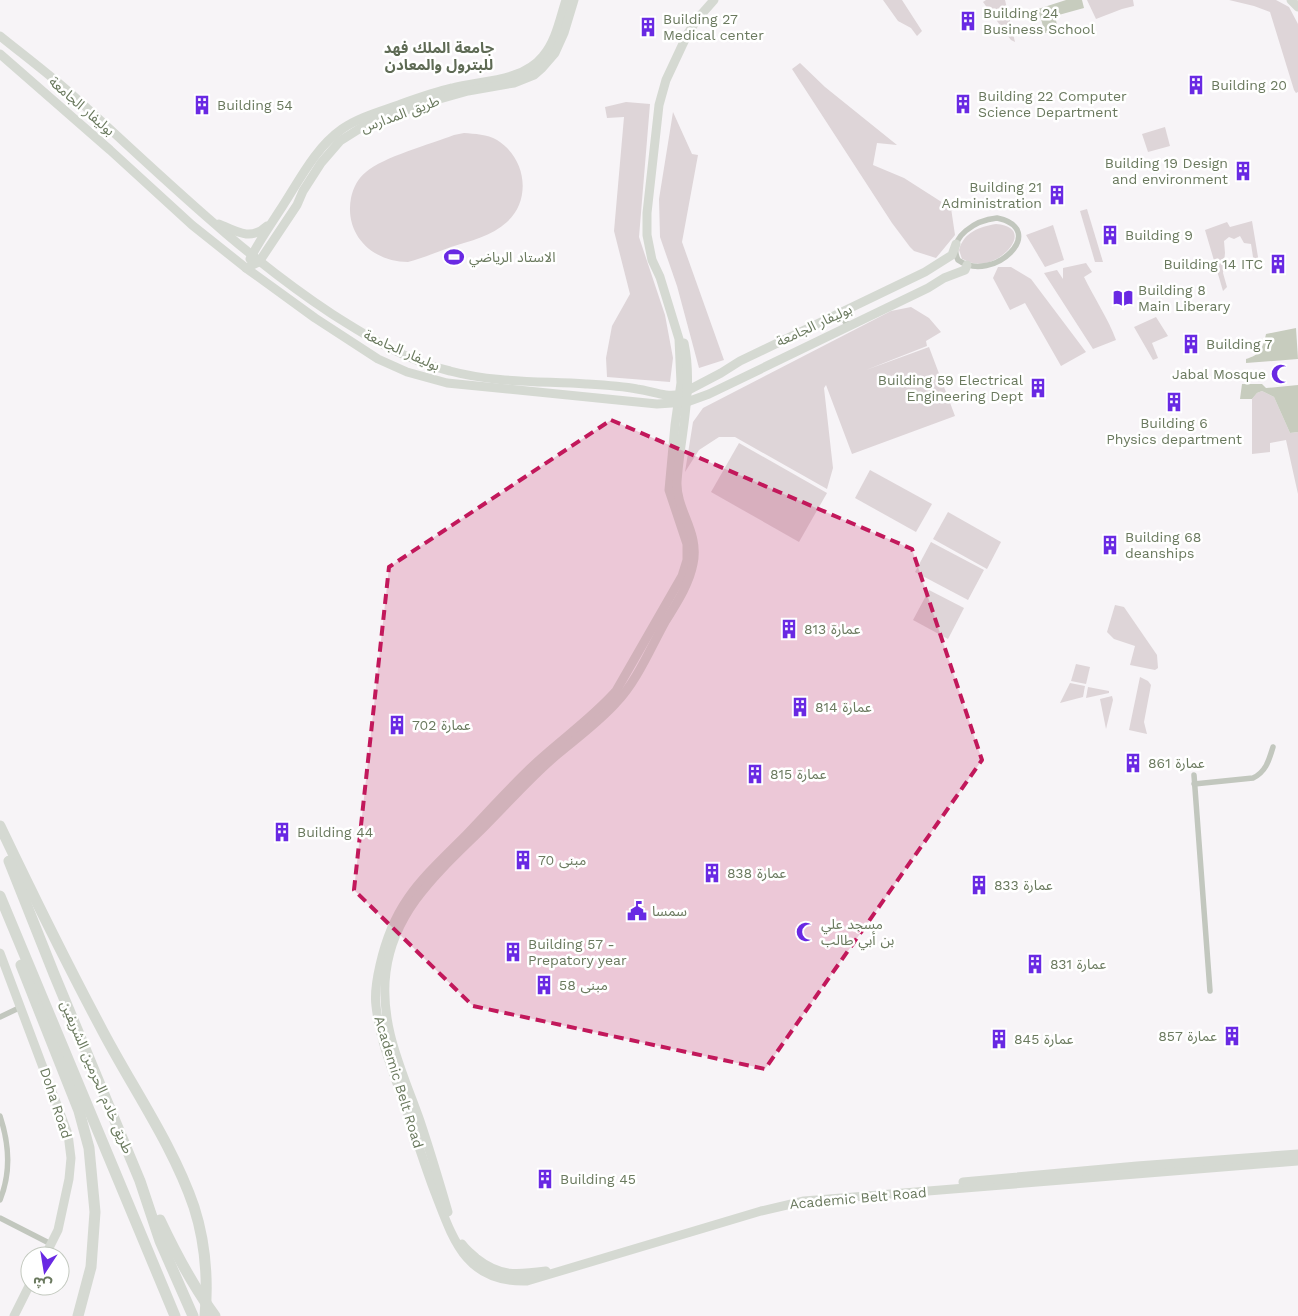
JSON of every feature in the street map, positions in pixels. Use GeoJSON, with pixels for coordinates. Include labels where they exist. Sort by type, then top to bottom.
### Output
{"type":"FeatureCollection","features":[{"type":"Feature","properties":{"kind":"highway"},"geometry":{"type":"LineString","coordinates":[[0,826],[100,1027],[182,1176],[201,1236],[207,1296],[205,1316]]}},
{"type":"Feature","properties":{"kind":"highway","name":"طريق خادم الحرمين الشريفين"},"geometry":{"type":"LineString","coordinates":[[0,837],[54,974],[140,1181],[160,1240],[193,1316]]}},
{"type":"Feature","properties":{"kind":"highway","name":"طريق خادم الحرمين الشريفين"},"geometry":{"type":"LineString","coordinates":[[0,896],[175,1316]]}},
{"type":"Feature","properties":{"kind":"highway"},"geometry":{"type":"LineString","coordinates":[[0,906],[18,959],[79,1111],[89,1148],[95,1212],[91,1267],[78,1316]]}},
{"type":"Feature","properties":{"kind":"highway"},"geometry":{"type":"LineString","coordinates":[[140,1181],[181,1263],[215,1316]]}},
{"type":"Feature","properties":{"kind":"street"},"geometry":{"type":"LineString","coordinates":[[246,268],[274,220],[318,154],[342,129],[380,112],[434,93],[518,74],[535,65],[549,49],[566,0]]}},
{"type":"Feature","properties":{"kind":"street","name":"طريق المدارس"},"geometry":{"type":"LineString","coordinates":[[259,262],[297,205],[303,191],[321,163],[340,141],[367,124],[429,102],[514,83],[534,74],[555,53],[564,33],[574,0]]}},
{"type":"Feature","properties":{"kind":"street","name":"Academic Belt Road"},"geometry":{"type":"LineString","coordinates":[[714,0],[699,16],[688,33],[666,80],[659,105],[649,191],[647,235],[652,260],[660,277],[679,339],[683,397],[675,425],[670,490],[687,544],[684,569],[677,586],[616,691],[601,707],[535,764],[425,877],[404,903],[396,916],[385,943],[375,990],[376,1007],[384,1042],[430,1180],[454,1242],[465,1257],[482,1271],[504,1280],[527,1281],[761,1211],[804,1201],[1298,1161]]}},
{"type":"Feature","properties":{"kind":"street","name":"Academic Belt Road"},"geometry":{"type":"LineString","coordinates":[[722,0],[699,26],[681,57],[671,82],[660,132],[651,212],[654,248],[661,273],[677,314],[688,359],[683,397],[677,485],[680,501],[694,540],[695,554],[691,574],[622,697],[548,762],[431,881],[404,916],[389,956],[384,1002],[388,1027],[452,1224],[465,1249],[483,1264],[500,1272],[518,1275],[546,1271],[792,1198],[1146,1165],[1298,1154]]}},
{"type":"Feature","properties":{"kind":"street"},"geometry":{"type":"LineString","coordinates":[[1291,0],[1298,7]]}},
{"type":"Feature","properties":{"kind":"street","name":"بوليفار الجامعة"},"geometry":{"type":"LineString","coordinates":[[0,36],[76,98],[207,219],[259,262],[306,297],[368,337],[402,354],[449,371],[506,380],[637,389],[683,397],[740,361],[937,265],[952,255],[956,244]]}},
{"type":"Feature","properties":{"kind":"street","name":"بوليفار الجامعة"},"geometry":{"type":"LineString","coordinates":[[0,54],[110,150],[186,220],[246,268],[315,318],[378,359],[407,372],[447,384],[657,404],[683,397],[709,394],[928,288],[944,278],[965,270],[967,265]]}},
{"type":"Feature","properties":{"kind":"street"},"geometry":{"type":"LineString","coordinates":[[997,218],[1015,225],[1019,235],[1015,247],[1002,261],[981,266],[967,265],[958,260],[956,253],[956,244],[965,231],[978,223],[997,218]]}},
{"type":"Feature","properties":{"kind":"street"},"geometry":{"type":"LineString","coordinates":[[207,219],[237,232],[252,235],[260,232],[274,220]]}},
{"type":"Feature","properties":{"kind":"street"},"geometry":{"type":"LineString","coordinates":[[246,268],[259,262]]}},
{"type":"Feature","properties":{"kind":"street"},"geometry":{"type":"LineString","coordinates":[[847,309],[843,319],[847,324],[855,324]]}},
{"type":"Feature","properties":{"kind":"street"},"geometry":{"type":"LineString","coordinates":[[447,384],[449,371]]}},
{"type":"Feature","properties":{"kind":"street"},"geometry":{"type":"LineString","coordinates":[[1194,784],[1253,778],[1266,768],[1273,747]]}},
{"type":"Feature","properties":{"kind":"street"},"geometry":{"type":"LineString","coordinates":[[1194,775],[1210,992]]}},
{"type":"Feature","properties":{"kind":"street","name":"Doha Road"},"geometry":{"type":"LineString","coordinates":[[0,953],[68,1134],[71,1158],[69,1179],[58,1230],[51,1244]]}},
{"type":"Feature","properties":{"kind":"street"},"geometry":{"type":"LineString","coordinates":[[0,1017],[21,1007]]}},
{"type":"Feature","properties":{"kind":"street"},"geometry":{"type":"LineString","coordinates":[[0,1116],[4,1129],[8,1166],[0,1200]]}},
{"type":"Feature","properties":{"kind":"street"},"geometry":{"type":"LineString","coordinates":[[0,1165],[8,1166]]}},
{"type":"Feature","properties":{"kind":"street"},"geometry":{"type":"LineString","coordinates":[[0,1218],[51,1244]]}},
{"type":"Feature","properties":{"kind":"street"},"geometry":{"type":"LineString","coordinates":[[14,1316],[24,1296]]}},
{"type":"Feature","properties":{"kind":"highlighted area"},"geometry":{"type":"Polygon","coordinates":[[[611,420],[912,549],[982,760],[765,1069],[473,1006],[354,890],[389,567],[611,420]]]}},
{"type":"Feature","properties":{"kind":"shaded area"},"geometry":{"type":"Polygon","coordinates":[[[883,0],[902,0],[922,31],[917,36],[911,28],[898,21],[883,0]]]}},
{"type":"Feature","properties":{"kind":"shaded area"},"geometry":{"type":"Polygon","coordinates":[[[986,0],[1005,0],[1015,42],[1011,40],[983,2],[986,0]]]}},
{"type":"Feature","properties":{"kind":"shaded area"},"geometry":{"type":"Polygon","coordinates":[[[1066,0],[1082,0],[1084,8],[1055,16],[1058,29],[1045,33],[1038,9],[1066,0]]]}},
{"type":"Feature","properties":{"kind":"shaded area"},"geometry":{"type":"Polygon","coordinates":[[[1087,0],[1133,0],[1134,6],[1096,19],[1087,0]]]}},
{"type":"Feature","properties":{"kind":"shaded area"},"geometry":{"type":"Polygon","coordinates":[[[1229,0],[1276,0],[1289,7],[1298,24],[1298,92],[1296,93],[1294,90],[1270,12],[1229,0]]]}},
{"type":"Feature","properties":{"kind":"shaded area"},"geometry":{"type":"Polygon","coordinates":[[[800,63],[825,87],[897,145],[877,143],[873,165],[904,178],[951,208],[955,235],[936,258],[914,251],[892,223],[792,69],[800,63]]]}},
{"type":"Feature","properties":{"kind":"shaded area"},"geometry":{"type":"Polygon","coordinates":[[[626,102],[650,104],[639,237],[665,315],[673,358],[670,382],[607,377],[606,358],[612,326],[630,294],[614,231],[624,117],[607,118],[605,107],[626,102]]]}},
{"type":"Feature","properties":{"kind":"shaded area"},"geometry":{"type":"Polygon","coordinates":[[[673,112],[692,154],[698,155],[682,242],[724,360],[699,368],[677,286],[660,237],[659,199],[673,112]]]}},
{"type":"Feature","properties":{"kind":"shaded area"},"geometry":{"type":"Polygon","coordinates":[[[1165,127],[1170,146],[1148,152],[1142,134],[1165,127]]]}},
{"type":"Feature","properties":{"kind":"shaded area"},"geometry":{"type":"Polygon","coordinates":[[[464,133],[493,138],[507,148],[514,157],[520,168],[522,179],[520,202],[515,213],[501,227],[488,234],[408,262],[395,261],[373,252],[357,235],[352,224],[351,198],[356,184],[361,177],[374,166],[395,156],[464,133]]]}},
{"type":"Feature","properties":{"kind":"shaded area"},"geometry":{"type":"Polygon","coordinates":[[[1087,209],[1103,262],[1095,262],[1080,211],[1087,209]]]}},
{"type":"Feature","properties":{"kind":"shaded area"},"geometry":{"type":"Polygon","coordinates":[[[1252,221],[1260,269],[1253,270],[1251,265],[1253,257],[1251,244],[1244,243],[1240,236],[1234,239],[1229,237],[1224,241],[1223,273],[1227,287],[1223,291],[1205,230],[1227,222],[1230,227],[1252,221]]]}},
{"type":"Feature","properties":{"kind":"shaded area"},"geometry":{"type":"Polygon","coordinates":[[[996,224],[1008,227],[1014,232],[1014,240],[1003,255],[983,263],[972,263],[962,259],[959,250],[968,235],[978,229],[996,224]]]}},
{"type":"Feature","properties":{"kind":"shaded area"},"geometry":{"type":"Polygon","coordinates":[[[1053,225],[1064,260],[1045,267],[1026,235],[1053,225]]]}},
{"type":"Feature","properties":{"kind":"shaded area"},"geometry":{"type":"Polygon","coordinates":[[[1086,263],[1092,272],[1084,277],[1116,340],[1093,349],[1044,273],[1057,270],[1063,279],[1063,268],[1086,263]]]}},
{"type":"Feature","properties":{"kind":"shaded area"},"geometry":{"type":"Polygon","coordinates":[[[998,267],[1011,267],[1031,279],[1086,352],[1061,366],[1025,303],[1010,310],[993,278],[998,267]]]}},
{"type":"Feature","properties":{"kind":"shaded area"},"geometry":{"type":"Polygon","coordinates":[[[911,307],[929,318],[941,332],[926,341],[927,346],[866,370],[929,347],[955,416],[852,454],[826,385],[824,388],[833,468],[827,489],[735,437],[719,437],[699,450],[685,472],[693,422],[703,408],[891,311],[911,307]]]}},
{"type":"Feature","properties":{"kind":"shaded area"},"geometry":{"type":"Polygon","coordinates":[[[1156,317],[1168,336],[1152,343],[1158,358],[1153,360],[1134,327],[1156,317]]]}},
{"type":"Feature","properties":{"kind":"shaded area"},"geometry":{"type":"Polygon","coordinates":[[[1296,328],[1298,359],[1246,363],[1246,359],[1255,355],[1260,350],[1266,334],[1296,328]]]}},
{"type":"Feature","properties":{"kind":"shaded area"},"geometry":{"type":"Polygon","coordinates":[[[1242,384],[1262,384],[1266,388],[1298,385],[1298,432],[1290,433],[1274,397],[1262,391],[1257,393],[1252,399],[1240,399],[1242,384]]]}},
{"type":"Feature","properties":{"kind":"shaded area"},"geometry":{"type":"Polygon","coordinates":[[[1262,391],[1274,397],[1290,433],[1298,432],[1298,494],[1286,440],[1270,443],[1270,452],[1252,454],[1252,399],[1257,393],[1262,391]]]}},
{"type":"Feature","properties":{"kind":"shaded area"},"geometry":{"type":"Polygon","coordinates":[[[739,443],[827,493],[799,542],[711,492],[739,443]]]}},
{"type":"Feature","properties":{"kind":"shaded area"},"geometry":{"type":"Polygon","coordinates":[[[870,470],[932,504],[916,532],[855,498],[870,470]]]}},
{"type":"Feature","properties":{"kind":"shaded area"},"geometry":{"type":"Polygon","coordinates":[[[948,512],[1001,542],[987,569],[933,539],[948,512]]]}},
{"type":"Feature","properties":{"kind":"shaded area"},"geometry":{"type":"Polygon","coordinates":[[[931,542],[984,570],[968,600],[915,572],[931,542]]]}},
{"type":"Feature","properties":{"kind":"shaded area"},"geometry":{"type":"Polygon","coordinates":[[[929,590],[964,608],[948,639],[913,620],[929,590]]]}},
{"type":"Feature","properties":{"kind":"shaded area"},"geometry":{"type":"Polygon","coordinates":[[[1115,605],[1124,607],[1157,655],[1158,668],[1155,670],[1130,665],[1135,646],[1114,639],[1107,632],[1115,605]]]}},
{"type":"Feature","properties":{"kind":"shaded area"},"geometry":{"type":"Polygon","coordinates":[[[1076,664],[1090,667],[1086,684],[1071,681],[1076,664]]]}},
{"type":"Feature","properties":{"kind":"shaded area"},"geometry":{"type":"Polygon","coordinates":[[[1140,677],[1151,685],[1144,722],[1147,734],[1129,730],[1140,677]]]}},
{"type":"Feature","properties":{"kind":"shaded area"},"geometry":{"type":"Polygon","coordinates":[[[1070,683],[1085,686],[1083,697],[1060,703],[1070,683]]]}},
{"type":"Feature","properties":{"kind":"shaded area"},"geometry":{"type":"Polygon","coordinates":[[[1088,687],[1109,691],[1109,693],[1086,698],[1088,687]]]}},
{"type":"Feature","properties":{"kind":"shaded area"},"geometry":{"type":"Polygon","coordinates":[[[1112,696],[1113,700],[1106,729],[1100,699],[1112,696]]]}},
{"type":"Feature","properties":{"kind":"place","name":"Building 24 Business School"},"geometry":{"type":"Point","coordinates":[968,21]}},
{"type":"Feature","properties":{"kind":"place","name":"Building 27 Medical center"},"geometry":{"type":"Point","coordinates":[648,27]}},
{"type":"Feature","properties":{"kind":"place","name":"Building 20"},"geometry":{"type":"Point","coordinates":[1196,85]}},
{"type":"Feature","properties":{"kind":"place","name":"Building 22 Computer Science Department"},"geometry":{"type":"Point","coordinates":[963,104]}},
{"type":"Feature","properties":{"kind":"place","name":"Building 54"},"geometry":{"type":"Point","coordinates":[202,105]}},
{"type":"Feature","properties":{"kind":"place","name":"Building 19 Design and environment"},"geometry":{"type":"Point","coordinates":[1243,171]}},
{"type":"Feature","properties":{"kind":"place","name":"Building 21 Administration"},"geometry":{"type":"Point","coordinates":[1057,195]}},
{"type":"Feature","properties":{"kind":"place","name":"Building 9"},"geometry":{"type":"Point","coordinates":[1110,235]}},
{"type":"Feature","properties":{"kind":"place","name":"الاستاد الرياضي"},"geometry":{"type":"Point","coordinates":[454,257]}},
{"type":"Feature","properties":{"kind":"place","name":"Building 14 ITC"},"geometry":{"type":"Point","coordinates":[1278,264]}},
{"type":"Feature","properties":{"kind":"place","name":"Building 8 Main Liberary"},"geometry":{"type":"Point","coordinates":[1123,298]}},
{"type":"Feature","properties":{"kind":"place","name":"Building 7"},"geometry":{"type":"Point","coordinates":[1191,344]}},
{"type":"Feature","properties":{"kind":"place","name":"Jabal Mosque"},"geometry":{"type":"Point","coordinates":[1281,374]}},
{"type":"Feature","properties":{"kind":"place","name":"Building 59 Electrical Engineering Dept"},"geometry":{"type":"Point","coordinates":[1038,388]}},
{"type":"Feature","properties":{"kind":"place","name":"Building 6 Physics department"},"geometry":{"type":"Point","coordinates":[1174,402]}},
{"type":"Feature","properties":{"kind":"place","name":"Building 68 deanships"},"geometry":{"type":"Point","coordinates":[1110,545]}},
{"type":"Feature","properties":{"kind":"place","name":"عمارة 813"},"geometry":{"type":"Point","coordinates":[789,629]}},
{"type":"Feature","properties":{"kind":"place","name":"عمارة 814"},"geometry":{"type":"Point","coordinates":[800,707]}},
{"type":"Feature","properties":{"kind":"place","name":"عمارة 702"},"geometry":{"type":"Point","coordinates":[397,725]}},
{"type":"Feature","properties":{"kind":"place","name":"عمارة 861"},"geometry":{"type":"Point","coordinates":[1133,763]}},
{"type":"Feature","properties":{"kind":"place","name":"عمارة 815"},"geometry":{"type":"Point","coordinates":[755,774]}},
{"type":"Feature","properties":{"kind":"place","name":"Building 44"},"geometry":{"type":"Point","coordinates":[282,832]}},
{"type":"Feature","properties":{"kind":"place","name":"مبنى 70"},"geometry":{"type":"Point","coordinates":[523,860]}},
{"type":"Feature","properties":{"kind":"place","name":"عمارة 838"},"geometry":{"type":"Point","coordinates":[712,873]}},
{"type":"Feature","properties":{"kind":"place","name":"عمارة 833"},"geometry":{"type":"Point","coordinates":[979,885]}},
{"type":"Feature","properties":{"kind":"place","name":"سمسا"},"geometry":{"type":"Point","coordinates":[637,911]}},
{"type":"Feature","properties":{"kind":"place","name":"مسجد علي بن أبي طالب"},"geometry":{"type":"Point","coordinates":[806,932]}},
{"type":"Feature","properties":{"kind":"place","name":"Building 57 - Prepatory year"},"geometry":{"type":"Point","coordinates":[513,952]}},
{"type":"Feature","properties":{"kind":"place","name":"عمارة 831"},"geometry":{"type":"Point","coordinates":[1035,964]}},
{"type":"Feature","properties":{"kind":"place","name":"مبنى 58"},"geometry":{"type":"Point","coordinates":[544,985]}},
{"type":"Feature","properties":{"kind":"place","name":"عمارة 857"},"geometry":{"type":"Point","coordinates":[1232,1036]}},
{"type":"Feature","properties":{"kind":"place","name":"عمارة 845"},"geometry":{"type":"Point","coordinates":[999,1039]}},
{"type":"Feature","properties":{"kind":"place","name":"Building 45"},"geometry":{"type":"Point","coordinates":[545,1179]}},
{"type":"Feature","properties":{"kind":"district","name":"جامعة الملك فهد للبترول والمعادن"},"geometry":{"type":"Point","coordinates":[439,56]}}]}
